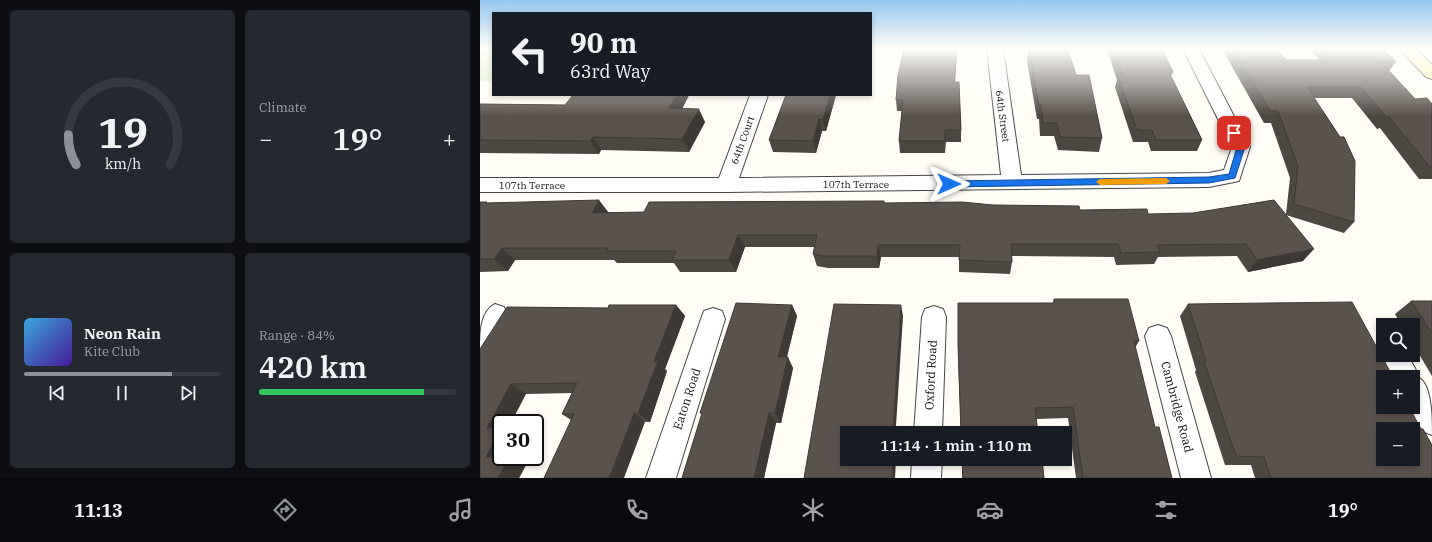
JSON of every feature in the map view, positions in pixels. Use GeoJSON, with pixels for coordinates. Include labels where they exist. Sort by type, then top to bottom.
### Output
{"type":"FeatureCollection","features":[{"type":"Feature","properties":{"kind":"street","name":"64th Street"},"geometry":{"type":"LineString","coordinates":[[998,71],[1012,183]]}},
{"type":"Feature","properties":{"kind":"street","name":"107th Terrace"},"geometry":{"type":"LineString","coordinates":[[480,185],[1012,183],[1209,180],[1232,176],[1241,147],[1202,71]]}},
{"type":"Feature","properties":{"kind":"street","name":"64th Court"},"geometry":{"type":"LineString","coordinates":[[726,185],[759,96]]}},
{"type":"Feature","properties":{"kind":"street"},"geometry":{"type":"LineString","coordinates":[[480,340],[495,315]]}},
{"type":"Feature","properties":{"kind":"street","name":"Oxford Road"},"geometry":{"type":"LineString","coordinates":[[928,426],[934,317]]}},
{"type":"Feature","properties":{"kind":"street","name":"Eaton Road"},"geometry":{"type":"LineString","coordinates":[[661,478],[713,319]]}},
{"type":"Feature","properties":{"kind":"street","name":"Cambridge Road"},"geometry":{"type":"LineString","coordinates":[[1158,336],[1196,478]]}},
{"type":"Feature","properties":{"kind":"street"},"geometry":{"type":"LineString","coordinates":[[1420,401],[1432,421]]}},
{"type":"Feature","properties":{"kind":"street"},"geometry":{"type":"LineString","coordinates":[[926,478],[927,466]]}},
{"type":"Feature","properties":{"kind":"green space"},"geometry":{"type":"Polygon","coordinates":[[[480,71],[492,71],[492,81],[480,81],[480,71]]]}},
{"type":"Feature","properties":{"kind":"building"},"geometry":{"type":"Polygon","coordinates":[[[899,71],[955,71],[954,82],[959,82],[961,130],[945,130],[945,141],[899,141],[903,100],[896,100],[899,71]]]}},
{"type":"Feature","properties":{"kind":"building"},"geometry":{"type":"Polygon","coordinates":[[[1033,71],[1075,71],[1076,75],[1089,75],[1102,138],[1060,137],[1057,123],[1043,123],[1041,105],[1039,105],[1033,71]]]}},
{"type":"Feature","properties":{"kind":"building"},"geometry":{"type":"Polygon","coordinates":[[[1121,71],[1173,71],[1169,72],[1202,140],[1156,140],[1152,130],[1137,130],[1118,76],[1122,75],[1121,71]]]}},
{"type":"Feature","properties":{"kind":"building"},"geometry":{"type":"Polygon","coordinates":[[[1247,71],[1390,71],[1415,99],[1427,98],[1432,104],[1432,167],[1430,167],[1389,117],[1386,117],[1361,87],[1307,87],[1340,137],[1344,137],[1355,161],[1354,222],[1294,204],[1298,166],[1278,111],[1270,111],[1247,71]]]}},
{"type":"Feature","properties":{"kind":"building"},"geometry":{"type":"Polygon","coordinates":[[[572,96],[676,96],[669,108],[699,109],[682,139],[593,137],[590,141],[480,140],[480,104],[565,105],[572,96]]]}},
{"type":"Feature","properties":{"kind":"building"},"geometry":{"type":"Polygon","coordinates":[[[786,96],[830,96],[823,120],[819,119],[813,141],[769,140],[786,96]]]}},
{"type":"Feature","properties":{"kind":"building"},"geometry":{"type":"Polygon","coordinates":[[[599,200],[592,213],[644,212],[649,202],[884,201],[884,203],[962,202],[993,205],[1079,206],[1080,210],[1147,209],[1148,214],[1193,213],[1274,200],[1314,249],[1257,260],[1246,244],[1157,245],[1160,252],[1121,253],[1118,244],[1011,244],[1012,262],[959,260],[960,245],[878,245],[877,256],[824,256],[813,254],[817,235],[738,235],[729,260],[672,260],[676,251],[607,251],[608,248],[502,248],[494,259],[480,259],[480,202],[599,200]]]}},
{"type":"Feature","properties":{"kind":"building"},"geometry":{"type":"Polygon","coordinates":[[[1054,299],[1128,299],[1139,341],[1134,341],[1155,427],[1159,427],[1172,478],[1083,478],[1073,407],[1035,408],[1037,426],[961,426],[958,303],[1054,303],[1054,299]]]}},
{"type":"Feature","properties":{"kind":"building"},"geometry":{"type":"Polygon","coordinates":[[[1411,301],[1432,301],[1432,333],[1411,301]]]}},
{"type":"Feature","properties":{"kind":"building"},"geometry":{"type":"Polygon","coordinates":[[[1352,302],[1376,346],[1376,362],[1385,362],[1389,370],[1376,370],[1376,414],[1413,414],[1417,422],[1376,422],[1376,466],[1420,466],[1420,427],[1423,429],[1432,445],[1432,478],[1271,478],[1264,457],[1236,456],[1204,361],[1206,361],[1188,304],[1352,302]]]}},
{"type":"Feature","properties":{"kind":"building"},"geometry":{"type":"Polygon","coordinates":[[[736,303],[792,305],[778,357],[788,357],[775,413],[769,413],[754,478],[682,478],[702,413],[700,413],[736,303]]]}},
{"type":"Feature","properties":{"kind":"building"},"geometry":{"type":"Polygon","coordinates":[[[834,304],[901,305],[893,426],[840,426],[840,466],[893,466],[892,478],[804,478],[834,304]]]}},
{"type":"Feature","properties":{"kind":"building"},"geometry":{"type":"Polygon","coordinates":[[[609,305],[676,305],[654,361],[658,361],[638,413],[634,413],[609,478],[544,478],[574,414],[562,414],[577,383],[511,384],[495,414],[492,414],[492,419],[487,428],[492,428],[492,446],[486,457],[492,457],[492,466],[505,466],[498,478],[480,478],[480,349],[507,307],[608,308],[609,305]]]}},
{"type":"Feature","properties":{"kind":"building"},"geometry":{"type":"Polygon","coordinates":[[[962,466],[1043,466],[1044,478],[963,478],[962,466]]]}},
{"type":"Feature","properties":{"kind":"slow traffic"},"geometry":{"type":"LineString","coordinates":[[1100,182],[1166,181]]}},
{"type":"Feature","properties":{"kind":"route"},"geometry":{"type":"LineString","coordinates":[[949,184],[1209,180],[1232,176],[1241,147],[1234,133]]}}]}
